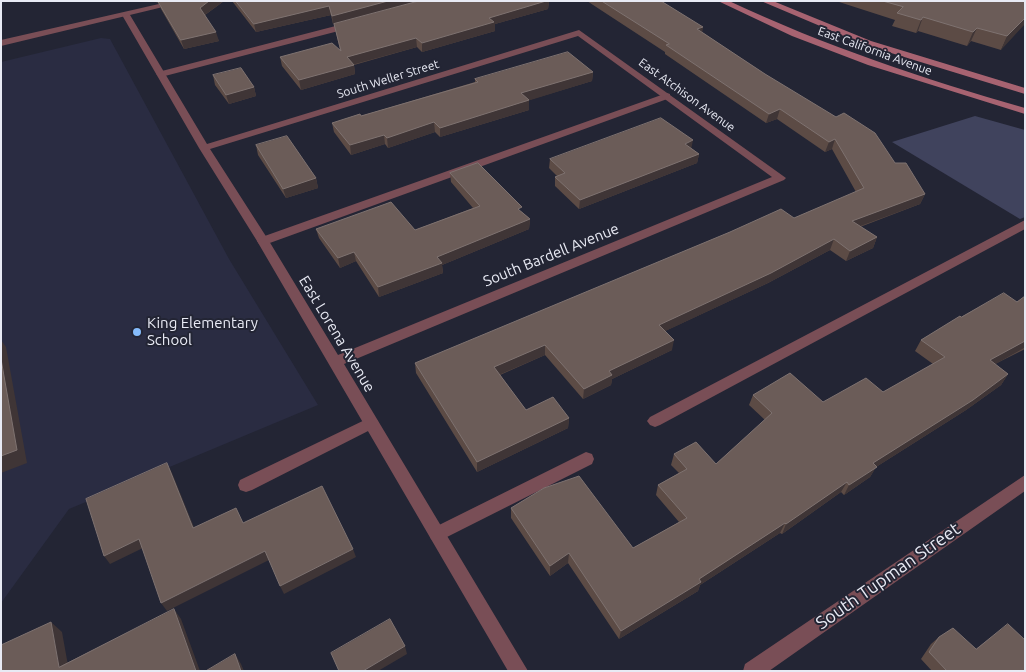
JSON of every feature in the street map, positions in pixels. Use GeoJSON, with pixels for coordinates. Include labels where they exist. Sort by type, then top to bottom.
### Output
{"type":"FeatureCollection","features":[{"type":"Feature","properties":{"kind":"main road","name":"East California Avenue"},"geometry":{"type":"LineString","coordinates":[[722,1],[839,52],[931,85],[1025,111]]}},
{"type":"Feature","properties":{"kind":"main road","name":"East California Avenue"},"geometry":{"type":"LineString","coordinates":[[765,1],[868,43],[1025,91]]}},
{"type":"Feature","properties":{"kind":"street"},"geometry":{"type":"LineString","coordinates":[[1,43],[184,1]]}},
{"type":"Feature","properties":{"kind":"street","name":"East Lorena Avenue"},"geometry":{"type":"LineString","coordinates":[[126,15],[519,671]]}},
{"type":"Feature","properties":{"kind":"street"},"geometry":{"type":"LineString","coordinates":[[161,74],[364,21]]}},
{"type":"Feature","properties":{"kind":"street","name":"East Atchison Avenue"},"geometry":{"type":"LineString","coordinates":[[579,33],[780,178]]}},
{"type":"Feature","properties":{"kind":"street","name":"South Weller Street"},"geometry":{"type":"LineString","coordinates":[[204,148],[579,33]]}},
{"type":"Feature","properties":{"kind":"street"},"geometry":{"type":"LineString","coordinates":[[263,241],[667,96]]}},
{"type":"Feature","properties":{"kind":"street","name":"South Bardell Avenue"},"geometry":{"type":"LineString","coordinates":[[335,362],[780,178]]}},
{"type":"Feature","properties":{"kind":"street"},"geometry":{"type":"LineString","coordinates":[[655,421],[1025,224]]}},
{"type":"Feature","properties":{"kind":"street"},"geometry":{"type":"LineString","coordinates":[[246,485],[371,423]]}},
{"type":"Feature","properties":{"kind":"street"},"geometry":{"type":"LineString","coordinates":[[437,534],[586,459]]}},
{"type":"Feature","properties":{"kind":"street","name":"South Tupman Street"},"geometry":{"type":"LineString","coordinates":[[752,671],[1025,482]]}},
{"type":"Feature","properties":{"kind":"shaded area","name":"King Elementary School"},"geometry":{"type":"Polygon","coordinates":[[[101,38],[110,39],[229,259],[318,405],[69,509],[1,603],[1,62],[101,38]]]}},
{"type":"Feature","properties":{"kind":"shaded area"},"geometry":{"type":"Polygon","coordinates":[[[975,116],[1025,130],[1025,217],[1020,219],[892,142],[975,116]]]}},
{"type":"Feature","properties":{"kind":"building"},"geometry":{"type":"Polygon","coordinates":[[[158,1],[209,1],[200,8],[216,32],[181,40],[158,1]]]}},
{"type":"Feature","properties":{"kind":"building"},"geometry":{"type":"Polygon","coordinates":[[[236,1],[388,1],[332,16],[329,6],[254,24],[236,1]]]}},
{"type":"Feature","properties":{"kind":"building"},"geometry":{"type":"Polygon","coordinates":[[[419,1],[546,1],[489,18],[494,22],[422,43],[416,38],[347,57],[354,65],[299,80],[280,57],[332,43],[341,51],[334,24],[419,1]]]}},
{"type":"Feature","properties":{"kind":"building"},"geometry":{"type":"Polygon","coordinates":[[[602,1],[661,1],[703,27],[697,29],[765,74],[836,117],[844,113],[875,133],[895,163],[906,163],[925,194],[852,221],[877,237],[850,251],[834,239],[771,273],[659,325],[674,340],[609,371],[612,375],[584,389],[545,345],[494,367],[526,410],[553,397],[569,418],[477,462],[415,363],[781,209],[794,218],[864,188],[835,139],[829,142],[780,109],[769,114],[666,45],[669,44],[602,1]]]}},
{"type":"Feature","properties":{"kind":"building"},"geometry":{"type":"Polygon","coordinates":[[[883,1],[1025,1],[1025,18],[1007,36],[977,28],[973,32],[923,17],[921,20],[897,13],[903,7],[883,1]]]}},
{"type":"Feature","properties":{"kind":"building"},"geometry":{"type":"Polygon","coordinates":[[[568,52],[593,72],[521,93],[529,100],[440,128],[434,122],[387,138],[384,135],[350,145],[332,123],[478,82],[475,79],[568,52]]]}},
{"type":"Feature","properties":{"kind":"building"},"geometry":{"type":"Polygon","coordinates":[[[241,68],[254,87],[226,95],[213,75],[241,68]]]}},
{"type":"Feature","properties":{"kind":"building"},"geometry":{"type":"Polygon","coordinates":[[[661,118],[693,140],[685,144],[699,154],[580,200],[555,177],[565,173],[550,159],[661,118]]]}},
{"type":"Feature","properties":{"kind":"building"},"geometry":{"type":"Polygon","coordinates":[[[287,136],[316,178],[283,189],[256,145],[287,136]]]}},
{"type":"Feature","properties":{"kind":"building"},"geometry":{"type":"Polygon","coordinates":[[[478,163],[522,207],[518,209],[530,219],[437,257],[442,263],[378,287],[354,252],[338,258],[316,229],[391,202],[415,230],[480,206],[450,173],[478,163]]]}},
{"type":"Feature","properties":{"kind":"building"},"geometry":{"type":"Polygon","coordinates":[[[1004,293],[1017,302],[1025,296],[1025,341],[990,360],[1008,374],[973,400],[873,463],[877,467],[849,485],[847,482],[786,524],[699,579],[701,582],[621,631],[569,553],[550,566],[511,508],[544,488],[579,476],[633,548],[687,518],[658,485],[687,469],[674,454],[696,442],[716,464],[772,413],[753,395],[790,373],[823,402],[866,378],[883,392],[945,357],[921,340],[960,316],[1004,293]]]}},
{"type":"Feature","properties":{"kind":"building"},"geometry":{"type":"Polygon","coordinates":[[[1,359],[17,450],[1,456],[1,359]]]}},
{"type":"Feature","properties":{"kind":"building"},"geometry":{"type":"Polygon","coordinates":[[[167,463],[193,528],[236,508],[243,523],[322,486],[353,549],[280,586],[265,551],[161,603],[139,539],[104,556],[86,499],[167,463]]]}},
{"type":"Feature","properties":{"kind":"building"},"geometry":{"type":"Polygon","coordinates":[[[174,609],[196,671],[1,671],[1,645],[51,622],[59,667],[174,609]]]}},
{"type":"Feature","properties":{"kind":"building"},"geometry":{"type":"Polygon","coordinates":[[[390,619],[405,646],[363,671],[339,671],[331,653],[390,619]]]}},
{"type":"Feature","properties":{"kind":"building"},"geometry":{"type":"Polygon","coordinates":[[[1008,624],[1025,640],[1025,671],[947,671],[929,652],[939,637],[953,628],[976,649],[1008,624]]]}},
{"type":"Feature","properties":{"kind":"building"},"geometry":{"type":"Polygon","coordinates":[[[235,654],[241,671],[206,671],[235,654]]]}},
{"type":"Feature","properties":{"kind":"place","name":"King Elementary School"},"geometry":{"type":"Point","coordinates":[137,332]}}]}
